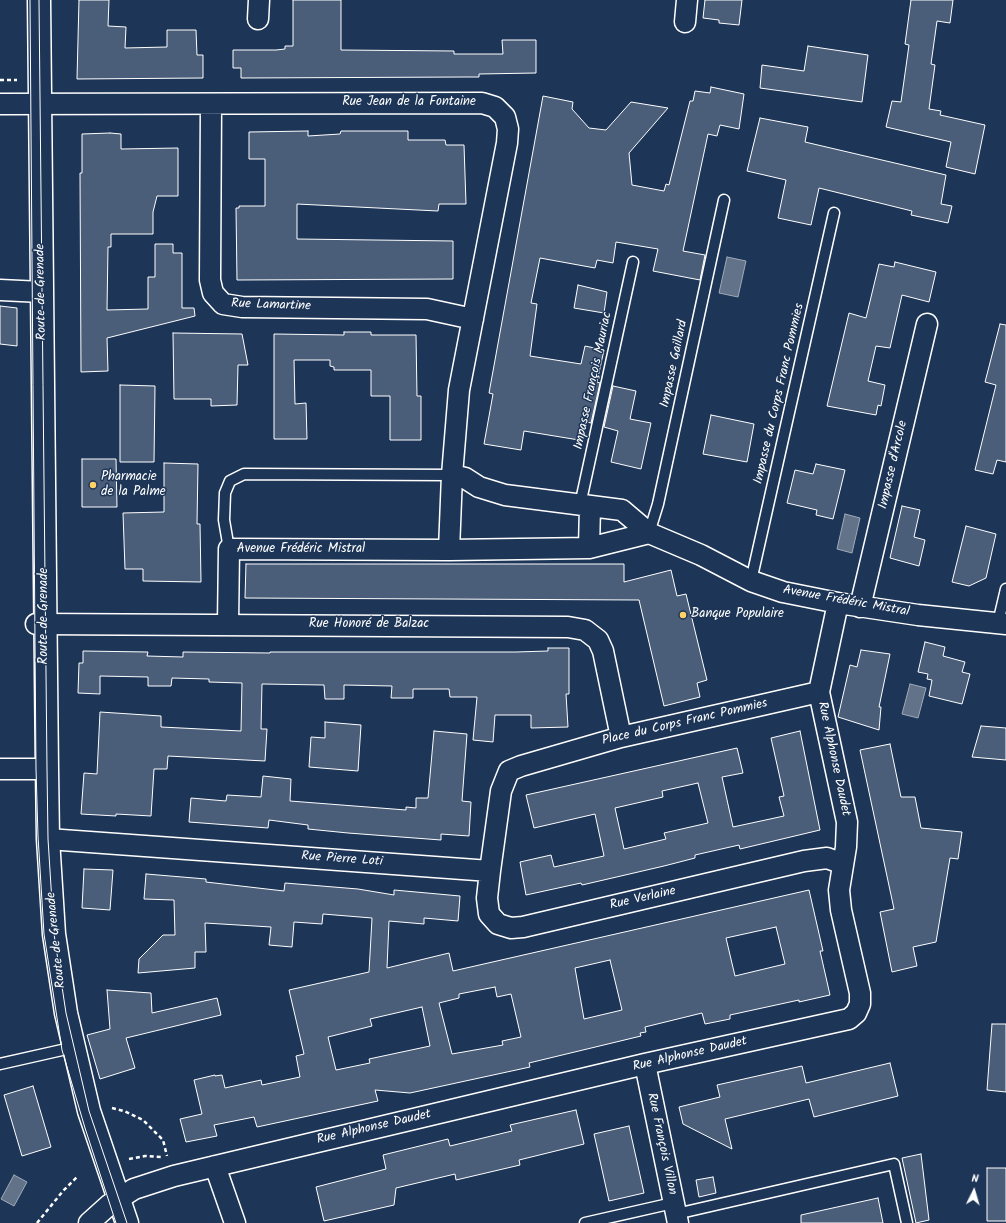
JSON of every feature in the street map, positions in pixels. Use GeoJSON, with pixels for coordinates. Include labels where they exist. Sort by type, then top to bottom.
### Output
{"type":"FeatureCollection","features":[{"type":"Feature","properties":{"kind":"street","name":"Route de Grenade"},"geometry":{"type":"LineString","coordinates":[[30,0],[36,105]]}},
{"type":"Feature","properties":{"kind":"street","name":"Route de Grenade"},"geometry":{"type":"LineString","coordinates":[[40,0],[36,105],[42,769],[54,934],[66,1013],[114,1209]]}},
{"type":"Feature","properties":{"kind":"street"},"geometry":{"type":"LineString","coordinates":[[258,20],[259,0]]}},
{"type":"Feature","properties":{"kind":"street"},"geometry":{"type":"LineString","coordinates":[[685,22],[687,0]]}},
{"type":"Feature","properties":{"kind":"street","name":"Rue Jean de la Fontaine"},"geometry":{"type":"LineString","coordinates":[[0,104],[210,105],[482,103],[495,107],[505,117],[508,129],[507,143],[459,390],[452,475]]}},
{"type":"Feature","properties":{"kind":"street","name":"Rue Lamartine"},"geometry":{"type":"LineString","coordinates":[[210,105],[210,280],[213,293],[223,304],[242,307],[427,309],[473,319]]}},
{"type":"Feature","properties":{"kind":"street"},"geometry":{"type":"LineString","coordinates":[[0,290],[37,292]]}},
{"type":"Feature","properties":{"kind":"street","name":"Impasse d'Arcole"},"geometry":{"type":"LineString","coordinates":[[860,606],[927,324]]}},
{"type":"Feature","properties":{"kind":"street"},"geometry":{"type":"LineString","coordinates":[[449,550],[452,475]]}},
{"type":"Feature","properties":{"kind":"street","name":"Avenue Frédéric Mistral"},"geometry":{"type":"LineString","coordinates":[[452,475],[465,478],[479,487],[504,495],[622,510],[649,533],[701,555],[751,581],[783,592],[838,604],[918,615],[1002,623]]}},
{"type":"Feature","properties":{"kind":"street"},"geometry":{"type":"LineString","coordinates":[[585,505],[589,548]]}},
{"type":"Feature","properties":{"kind":"street","name":"Avenue Frédéric Mistral"},"geometry":{"type":"LineString","coordinates":[[228,624],[229,550],[556,550],[589,548],[649,533]]}},
{"type":"Feature","properties":{"kind":"street","name":"Rue Alphonse Daudet"},"geometry":{"type":"LineString","coordinates":[[89,1223],[114,1209],[134,1189],[215,1166],[645,1064],[849,1019],[856,1013],[860,1004],[860,993],[841,910],[839,890],[846,847],[847,822],[819,692],[838,604]]}},
{"type":"Feature","properties":{"kind":"street","name":"Rue Honoré de Balzac"},"geometry":{"type":"LineString","coordinates":[[40,624],[568,627],[585,630],[598,640],[603,650],[621,737]]}},
{"type":"Feature","properties":{"kind":"street","name":"Place du Corps Franc Pommies"},"geometry":{"type":"LineString","coordinates":[[490,871],[501,791],[510,771],[521,766],[621,737],[819,692]]}},
{"type":"Feature","properties":{"kind":"street","name":"Route de Grenade"},"geometry":{"type":"LineString","coordinates":[[42,769],[38,836],[44,934],[62,1050],[114,1209],[127,1223]]}},
{"type":"Feature","properties":{"kind":"street"},"geometry":{"type":"LineString","coordinates":[[0,770],[42,769]]}},
{"type":"Feature","properties":{"kind":"street","name":"Rue Pierre Loti"},"geometry":{"type":"LineString","coordinates":[[48,839],[490,871]]}},
{"type":"Feature","properties":{"kind":"street","name":"Rue Verlaine"},"geometry":{"type":"LineString","coordinates":[[490,871],[487,898],[489,914],[498,924],[510,928],[523,927],[804,861],[827,858],[843,864]]}},
{"type":"Feature","properties":{"kind":"street","name":"Rue François Villon"},"geometry":{"type":"LineString","coordinates":[[645,1064],[676,1213]]}},
{"type":"Feature","properties":{"kind":"street"},"geometry":{"type":"LineString","coordinates":[[215,1166],[235,1223]]}},
{"type":"Feature","properties":{"kind":"lane","name":"Impasse Gaillard"},"geometry":{"type":"LineString","coordinates":[[649,533],[658,504],[724,200]]}},
{"type":"Feature","properties":{"kind":"lane","name":"Impasse du Corps Franc Pommies"},"geometry":{"type":"LineString","coordinates":[[751,581],[834,213]]}},
{"type":"Feature","properties":{"kind":"lane","name":"Impasse François Mauriac"},"geometry":{"type":"LineString","coordinates":[[585,505],[633,262]]}},
{"type":"Feature","properties":{"kind":"lane"},"geometry":{"type":"LineString","coordinates":[[229,550],[224,520],[225,493],[230,481],[244,474],[452,475]]}},
{"type":"Feature","properties":{"kind":"lane"},"geometry":{"type":"LineString","coordinates":[[1002,623],[1006,589]]}},
{"type":"Feature","properties":{"kind":"lane"},"geometry":{"type":"LineString","coordinates":[[0,1064],[62,1050]]}},
{"type":"Feature","properties":{"kind":"lane"},"geometry":{"type":"LineString","coordinates":[[585,1223],[676,1213],[894,1164],[907,1223]]}},
{"type":"Feature","properties":{"kind":"path"},"geometry":{"type":"LineString","coordinates":[[0,80],[20,80]]}},
{"type":"Feature","properties":{"kind":"path"},"geometry":{"type":"LineString","coordinates":[[89,1110],[107,1108],[124,1111],[143,1120],[163,1140],[167,1159]]}},
{"type":"Feature","properties":{"kind":"path"},"geometry":{"type":"LineString","coordinates":[[37,1223],[63,1191],[77,1177]]}},
{"type":"Feature","properties":{"kind":"water"},"geometry":{"type":"Polygon","coordinates":[[[727,257],[746,261],[738,297],[719,293],[727,257]]]}},
{"type":"Feature","properties":{"kind":"water"},"geometry":{"type":"Polygon","coordinates":[[[845,514],[860,518],[852,553],[837,549],[845,514]]]}},
{"type":"Feature","properties":{"kind":"water"},"geometry":{"type":"Polygon","coordinates":[[[910,684],[926,688],[918,718],[902,714],[910,684]]]}},
{"type":"Feature","properties":{"kind":"water"},"geometry":{"type":"Polygon","coordinates":[[[14,1175],[27,1182],[14,1206],[1,1199],[14,1175]]]}},
{"type":"Feature","properties":{"kind":"building"},"geometry":{"type":"Polygon","coordinates":[[[79,0],[109,0],[108,26],[126,27],[125,48],[167,47],[167,30],[196,30],[197,55],[203,55],[203,78],[77,79],[79,0]]]}},
{"type":"Feature","properties":{"kind":"building"},"geometry":{"type":"Polygon","coordinates":[[[293,0],[341,0],[341,50],[454,51],[454,54],[503,54],[502,40],[536,40],[536,73],[479,74],[479,77],[241,78],[241,68],[233,68],[233,50],[276,50],[285,49],[285,46],[293,46],[293,0]]]}},
{"type":"Feature","properties":{"kind":"building"},"geometry":{"type":"Polygon","coordinates":[[[705,0],[742,0],[739,25],[719,23],[719,20],[703,18],[705,0]]]}},
{"type":"Feature","properties":{"kind":"building"},"geometry":{"type":"Polygon","coordinates":[[[911,0],[953,0],[950,23],[937,21],[931,64],[935,65],[929,109],[941,111],[940,115],[985,125],[975,174],[946,167],[951,142],[886,127],[892,101],[901,102],[909,45],[905,44],[911,0]]]}},
{"type":"Feature","properties":{"kind":"building"},"geometry":{"type":"Polygon","coordinates":[[[808,46],[868,55],[862,102],[760,88],[762,65],[804,71],[808,46]]]}},
{"type":"Feature","properties":{"kind":"building"},"geometry":{"type":"Polygon","coordinates":[[[711,87],[744,94],[739,129],[720,125],[717,136],[708,134],[683,251],[705,255],[700,280],[653,271],[658,249],[616,242],[613,263],[597,260],[595,268],[540,258],[531,303],[537,304],[530,356],[581,364],[585,346],[604,350],[597,382],[600,383],[591,423],[582,421],[579,440],[524,431],[521,450],[484,444],[493,394],[489,393],[543,96],[573,102],[572,109],[589,128],[606,130],[631,102],[668,108],[629,153],[632,185],[664,191],[666,184],[669,185],[690,101],[693,101],[695,91],[710,93],[711,87]]]}},
{"type":"Feature","properties":{"kind":"building"},"geometry":{"type":"Polygon","coordinates":[[[760,118],[808,127],[805,142],[946,175],[941,204],[952,206],[948,223],[911,215],[912,211],[819,188],[811,225],[778,218],[786,180],[747,171],[760,118]]]}},
{"type":"Feature","properties":{"kind":"building"},"geometry":{"type":"Polygon","coordinates":[[[308,131],[308,136],[340,134],[341,131],[408,131],[408,140],[445,140],[446,145],[464,145],[466,204],[439,204],[438,211],[297,204],[297,239],[453,241],[453,279],[237,280],[236,208],[239,208],[239,206],[265,206],[265,159],[249,159],[249,132],[308,131]]]}},
{"type":"Feature","properties":{"kind":"building"},"geometry":{"type":"Polygon","coordinates":[[[82,134],[121,134],[121,149],[178,148],[178,196],[157,196],[153,212],[153,234],[111,234],[111,247],[108,247],[107,310],[148,309],[148,277],[155,277],[155,244],[173,244],[173,253],[182,253],[182,308],[194,308],[195,316],[107,338],[108,371],[81,372],[80,173],[82,173],[82,134]]]}},
{"type":"Feature","properties":{"kind":"building"},"geometry":{"type":"Polygon","coordinates":[[[895,262],[936,272],[929,302],[902,295],[890,348],[876,346],[868,381],[885,385],[881,406],[878,405],[876,415],[827,406],[849,313],[866,318],[879,264],[894,267],[895,262]]]}},
{"type":"Feature","properties":{"kind":"building"},"geometry":{"type":"Polygon","coordinates":[[[578,285],[607,292],[604,313],[574,308],[578,285]]]}},
{"type":"Feature","properties":{"kind":"building"},"geometry":{"type":"Polygon","coordinates":[[[0,306],[17,308],[17,346],[0,344],[0,306]]]}},
{"type":"Feature","properties":{"kind":"building"},"geometry":{"type":"Polygon","coordinates":[[[1000,324],[1006,325],[1006,462],[997,460],[993,474],[975,470],[996,385],[985,382],[1000,324]]]}},
{"type":"Feature","properties":{"kind":"building"},"geometry":{"type":"Polygon","coordinates":[[[344,332],[371,332],[371,335],[416,335],[417,396],[421,396],[421,440],[390,440],[390,396],[371,396],[371,370],[334,370],[334,367],[330,366],[330,360],[294,360],[295,404],[306,403],[307,439],[274,439],[274,334],[344,335],[344,332]]]}},
{"type":"Feature","properties":{"kind":"building"},"geometry":{"type":"Polygon","coordinates":[[[173,333],[242,334],[248,365],[238,365],[237,405],[211,406],[211,399],[174,399],[173,333]]]}},
{"type":"Feature","properties":{"kind":"building"},"geometry":{"type":"Polygon","coordinates":[[[120,385],[155,386],[154,462],[120,462],[120,385]]]}},
{"type":"Feature","properties":{"kind":"building"},"geometry":{"type":"Polygon","coordinates":[[[613,386],[636,391],[630,419],[651,423],[641,469],[611,462],[618,431],[604,427],[613,386]]]}},
{"type":"Feature","properties":{"kind":"building"},"geometry":{"type":"Polygon","coordinates":[[[711,415],[754,424],[747,462],[703,454],[711,415]]]}},
{"type":"Feature","properties":{"kind":"building"},"geometry":{"type":"Polygon","coordinates":[[[82,459],[116,459],[117,507],[82,507],[82,459]]]}},
{"type":"Feature","properties":{"kind":"building"},"geometry":{"type":"Polygon","coordinates":[[[164,463],[198,464],[197,524],[200,524],[201,582],[143,581],[143,569],[125,569],[123,513],[164,512],[164,463]]]}},
{"type":"Feature","properties":{"kind":"building"},"geometry":{"type":"Polygon","coordinates":[[[816,464],[845,470],[833,519],[816,515],[817,510],[787,503],[795,470],[813,474],[816,464]]]}},
{"type":"Feature","properties":{"kind":"building"},"geometry":{"type":"Polygon","coordinates":[[[902,506],[920,510],[914,537],[925,540],[919,566],[890,558],[902,506]]]}},
{"type":"Feature","properties":{"kind":"building"},"geometry":{"type":"Polygon","coordinates":[[[966,526],[996,534],[986,578],[969,586],[952,582],[966,526]]]}},
{"type":"Feature","properties":{"kind":"building"},"geometry":{"type":"Polygon","coordinates":[[[246,564],[624,564],[624,582],[671,570],[677,596],[686,594],[707,680],[697,683],[700,697],[664,706],[639,600],[245,598],[246,564]]]}},
{"type":"Feature","properties":{"kind":"building"},"geometry":{"type":"Polygon","coordinates":[[[925,642],[945,647],[943,656],[965,662],[962,672],[970,674],[962,704],[929,696],[932,680],[927,679],[928,674],[918,672],[925,642]]]}},
{"type":"Feature","properties":{"kind":"building"},"geometry":{"type":"Polygon","coordinates":[[[548,648],[569,648],[569,694],[566,694],[568,727],[531,728],[531,715],[495,715],[493,742],[473,740],[477,697],[450,697],[449,689],[413,689],[413,698],[391,698],[392,686],[344,685],[344,699],[325,699],[324,685],[262,684],[261,729],[267,729],[265,761],[168,756],[167,769],[154,769],[151,816],[81,814],[84,773],[97,774],[100,712],[161,716],[161,727],[241,731],[242,683],[209,682],[209,679],[172,678],[171,686],[148,686],[148,677],[100,676],[100,694],[78,693],[79,663],[83,663],[83,651],[148,652],[147,656],[183,657],[183,652],[516,652],[548,651],[548,648]]]}},
{"type":"Feature","properties":{"kind":"building"},"geometry":{"type":"Polygon","coordinates":[[[861,650],[890,654],[879,707],[881,707],[879,730],[838,717],[850,665],[857,667],[861,650]]]}},
{"type":"Feature","properties":{"kind":"building"},"geometry":{"type":"Polygon","coordinates":[[[325,722],[361,725],[358,771],[309,767],[311,737],[325,738],[325,722]]]}},
{"type":"Feature","properties":{"kind":"building"},"geometry":{"type":"Polygon","coordinates":[[[981,726],[1006,728],[1006,760],[972,757],[981,726]]]}},
{"type":"Feature","properties":{"kind":"building"},"geometry":{"type":"Polygon","coordinates":[[[434,731],[467,734],[462,801],[471,802],[469,836],[441,834],[441,840],[348,833],[308,829],[308,825],[269,820],[268,828],[189,822],[191,798],[226,801],[227,795],[261,797],[263,776],[291,779],[290,801],[406,810],[406,807],[416,808],[416,798],[428,798],[434,731]]]}},
{"type":"Feature","properties":{"kind":"building"},"geometry":{"type":"Polygon","coordinates":[[[800,731],[820,830],[740,849],[739,845],[695,855],[695,858],[664,866],[582,885],[581,883],[526,895],[520,862],[551,855],[554,867],[604,856],[595,814],[534,828],[526,795],[737,748],[743,773],[722,777],[733,827],[784,816],[779,797],[784,796],[771,738],[800,731]],[[698,783],[662,791],[663,797],[615,808],[624,849],[666,839],[664,833],[708,823],[698,783]]]}},
{"type":"Feature","properties":{"kind":"building"},"geometry":{"type":"Polygon","coordinates":[[[890,744],[901,797],[915,797],[921,828],[962,832],[958,859],[950,858],[936,942],[913,947],[917,966],[892,972],[880,912],[894,909],[860,750],[890,744]]]}},
{"type":"Feature","properties":{"kind":"building"},"geometry":{"type":"Polygon","coordinates":[[[84,869],[113,870],[110,910],[82,908],[84,869]]]}},
{"type":"Feature","properties":{"kind":"building"},"geometry":{"type":"Polygon","coordinates":[[[146,874],[206,879],[206,882],[284,891],[285,883],[358,889],[394,895],[394,890],[460,896],[458,921],[424,918],[424,924],[389,921],[387,968],[449,953],[453,971],[809,890],[823,951],[820,951],[830,995],[730,1015],[730,1019],[705,1024],[702,1013],[645,1027],[646,1032],[640,1033],[641,1036],[529,1063],[530,1067],[410,1093],[375,1090],[378,1101],[257,1127],[254,1117],[214,1125],[217,1136],[186,1142],[180,1119],[202,1114],[194,1080],[215,1075],[222,1075],[225,1088],[261,1080],[262,1085],[300,1077],[296,1056],[304,1054],[289,990],[369,972],[372,918],[323,914],[322,924],[294,922],[292,947],[269,945],[271,927],[205,923],[206,952],[195,952],[195,968],[138,973],[139,959],[163,935],[175,935],[174,900],[144,899],[146,874]],[[776,927],[726,938],[735,976],[785,964],[776,927]],[[610,960],[575,968],[584,1019],[622,1010],[610,960]],[[495,987],[459,994],[459,998],[439,1003],[452,1054],[503,1045],[502,1041],[521,1037],[511,994],[497,997],[495,987]],[[422,1007],[370,1019],[372,1026],[328,1037],[336,1070],[370,1063],[369,1059],[430,1046],[422,1007]]]}},
{"type":"Feature","properties":{"kind":"building"},"geometry":{"type":"Polygon","coordinates":[[[107,990],[151,993],[152,1013],[217,998],[221,1015],[126,1038],[135,1068],[100,1079],[87,1035],[110,1029],[107,990]]]}},
{"type":"Feature","properties":{"kind":"building"},"geometry":{"type":"Polygon","coordinates":[[[992,1024],[1006,1024],[1006,1092],[987,1090],[992,1024]]]}},
{"type":"Feature","properties":{"kind":"building"},"geometry":{"type":"Polygon","coordinates":[[[890,1063],[898,1096],[814,1117],[809,1099],[725,1119],[732,1149],[683,1124],[679,1107],[720,1097],[717,1085],[802,1066],[806,1083],[890,1063]]]}},
{"type":"Feature","properties":{"kind":"building"},"geometry":{"type":"Polygon","coordinates":[[[33,1086],[51,1147],[22,1156],[4,1095],[33,1086]]]}},
{"type":"Feature","properties":{"kind":"building"},"geometry":{"type":"Polygon","coordinates":[[[576,1110],[584,1144],[519,1160],[520,1165],[456,1180],[455,1174],[396,1188],[394,1205],[324,1221],[316,1187],[386,1169],[383,1155],[448,1139],[450,1146],[512,1131],[510,1125],[576,1110]]]}},
{"type":"Feature","properties":{"kind":"building"},"geometry":{"type":"Polygon","coordinates":[[[629,1126],[644,1193],[609,1201],[594,1134],[629,1126]]]}},
{"type":"Feature","properties":{"kind":"building"},"geometry":{"type":"Polygon","coordinates":[[[921,1154],[929,1220],[916,1223],[902,1158],[921,1154]]]}},
{"type":"Feature","properties":{"kind":"building"},"geometry":{"type":"Polygon","coordinates":[[[987,1168],[1006,1168],[1006,1221],[987,1221],[987,1168]]]}},
{"type":"Feature","properties":{"kind":"building"},"geometry":{"type":"Polygon","coordinates":[[[713,1177],[716,1193],[699,1197],[696,1180],[713,1177]]]}},
{"type":"Feature","properties":{"kind":"building"},"geometry":{"type":"Polygon","coordinates":[[[878,1198],[883,1223],[801,1223],[801,1215],[878,1198]]]}},
{"type":"Feature","properties":{"kind":"tram line"},"geometry":{"type":"LineString","coordinates":[[30,0],[36,769],[38,836],[44,934],[62,1050],[85,1128],[116,1223]]}},
{"type":"Feature","properties":{"kind":"tram line"},"geometry":{"type":"LineString","coordinates":[[39,0],[48,839],[54,934],[66,1013],[89,1111],[127,1223]]}},
{"type":"Feature","properties":{"kind":"place","name":"Pharmacie de la Palme"},"geometry":{"type":"Point","coordinates":[93,485]}},
{"type":"Feature","properties":{"kind":"place","name":"Banque Populaire"},"geometry":{"type":"Point","coordinates":[683,615]}}]}
